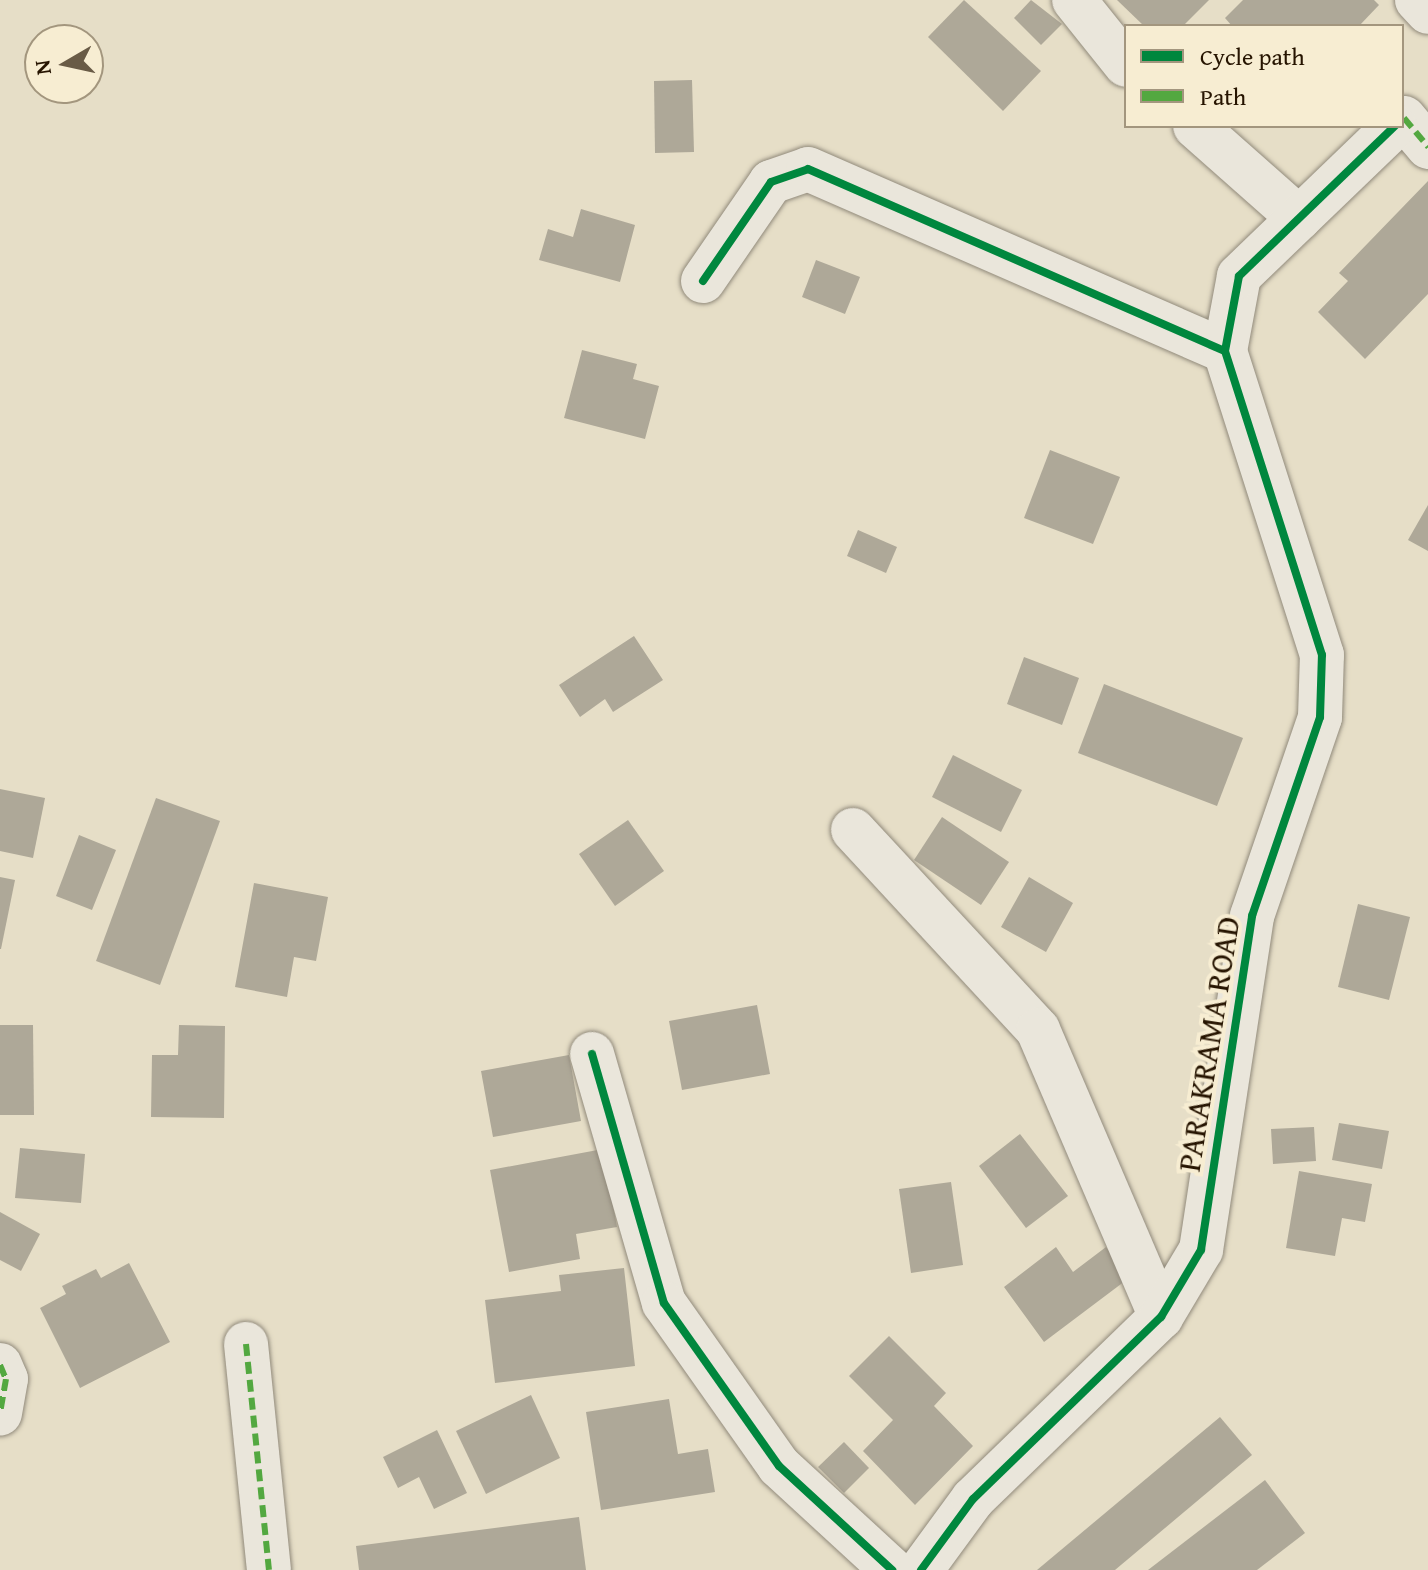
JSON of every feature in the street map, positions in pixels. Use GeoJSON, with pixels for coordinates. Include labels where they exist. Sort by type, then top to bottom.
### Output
{"type":"FeatureCollection","features":[{"type":"Feature","properties":{"kind":"street"},"geometry":{"type":"LineString","coordinates":[[1074,0],[1124,62]]}},
{"type":"Feature","properties":{"kind":"street"},"geometry":{"type":"LineString","coordinates":[[1417,0],[1428,12]]}},
{"type":"Feature","properties":{"kind":"street","name":"PARAKRAMA ROAD"},"geometry":{"type":"LineString","coordinates":[[921,1570],[973,1499],[1161,1317],[1201,1250],[1252,916],[1320,717],[1322,655],[1225,351],[1239,276],[1299,218],[1412,122]]}},
{"type":"Feature","properties":{"kind":"street"},"geometry":{"type":"LineString","coordinates":[[1197,128],[1299,218]]}},
{"type":"Feature","properties":{"kind":"street"},"geometry":{"type":"LineString","coordinates":[[703,281],[771,182],[808,169],[1225,351]]}},
{"type":"Feature","properties":{"kind":"street"},"geometry":{"type":"LineString","coordinates":[[853,830],[1038,1030],[1161,1317]]}},
{"type":"Feature","properties":{"kind":"street"},"geometry":{"type":"LineString","coordinates":[[592,1054],[664,1303],[779,1466],[892,1570]]}},
{"type":"Feature","properties":{"kind":"street"},"geometry":{"type":"LineString","coordinates":[[246,1344],[269,1570]]}},
{"type":"Feature","properties":{"kind":"street"},"geometry":{"type":"LineString","coordinates":[[0,1365],[6,1379],[0,1413]]}},
{"type":"Feature","properties":{"kind":"building"},"geometry":{"type":"Polygon","coordinates":[[[964,0],[1041,71],[1003,111],[928,37],[964,0]]]}},
{"type":"Feature","properties":{"kind":"building"},"geometry":{"type":"Polygon","coordinates":[[[1031,0],[1062,24],[1041,45],[1014,18],[1031,0]]]}},
{"type":"Feature","properties":{"kind":"building"},"geometry":{"type":"Polygon","coordinates":[[[1117,0],[1209,0],[1185,24],[1142,24],[1117,0]]]}},
{"type":"Feature","properties":{"kind":"building"},"geometry":{"type":"Polygon","coordinates":[[[1243,0],[1374,0],[1379,5],[1361,24],[1230,24],[1225,18],[1243,0]]]}},
{"type":"Feature","properties":{"kind":"building"},"geometry":{"type":"Polygon","coordinates":[[[692,80],[694,152],[655,153],[654,81],[692,80]]]}},
{"type":"Feature","properties":{"kind":"building"},"geometry":{"type":"Polygon","coordinates":[[[1428,181],[1428,294],[1365,359],[1318,312],[1348,281],[1339,273],[1428,181]]]}},
{"type":"Feature","properties":{"kind":"building"},"geometry":{"type":"Polygon","coordinates":[[[581,209],[635,225],[620,282],[539,260],[548,229],[573,237],[581,209]]]}},
{"type":"Feature","properties":{"kind":"building"},"geometry":{"type":"Polygon","coordinates":[[[816,260],[860,277],[845,314],[802,297],[816,260]]]}},
{"type":"Feature","properties":{"kind":"building"},"geometry":{"type":"Polygon","coordinates":[[[582,350],[637,364],[633,379],[659,386],[645,439],[564,418],[582,350]]]}},
{"type":"Feature","properties":{"kind":"building"},"geometry":{"type":"Polygon","coordinates":[[[1050,450],[1120,477],[1093,544],[1024,518],[1050,450]]]}},
{"type":"Feature","properties":{"kind":"building"},"geometry":{"type":"Polygon","coordinates":[[[1428,505],[1428,551],[1408,540],[1428,505]]]}},
{"type":"Feature","properties":{"kind":"building"},"geometry":{"type":"Polygon","coordinates":[[[858,530],[897,547],[886,573],[847,556],[858,530]]]}},
{"type":"Feature","properties":{"kind":"building"},"geometry":{"type":"Polygon","coordinates":[[[634,636],[663,680],[613,712],[605,699],[580,717],[559,685],[634,636]]]}},
{"type":"Feature","properties":{"kind":"building"},"geometry":{"type":"Polygon","coordinates":[[[1024,657],[1079,678],[1062,725],[1007,704],[1024,657]]]}},
{"type":"Feature","properties":{"kind":"building"},"geometry":{"type":"Polygon","coordinates":[[[1104,684],[1243,738],[1217,806],[1078,753],[1104,684]]]}},
{"type":"Feature","properties":{"kind":"building"},"geometry":{"type":"Polygon","coordinates":[[[953,755],[1022,790],[1001,832],[932,797],[953,755]]]}},
{"type":"Feature","properties":{"kind":"building"},"geometry":{"type":"Polygon","coordinates":[[[0,789],[45,798],[33,858],[0,851],[0,789]]]}},
{"type":"Feature","properties":{"kind":"building"},"geometry":{"type":"Polygon","coordinates":[[[156,798],[220,821],[160,985],[96,961],[156,798]]]}},
{"type":"Feature","properties":{"kind":"building"},"geometry":{"type":"Polygon","coordinates":[[[942,817],[1009,862],[981,905],[914,860],[942,817]]]}},
{"type":"Feature","properties":{"kind":"building"},"geometry":{"type":"Polygon","coordinates":[[[628,820],[664,871],[615,906],[579,854],[628,820]]]}},
{"type":"Feature","properties":{"kind":"building"},"geometry":{"type":"Polygon","coordinates":[[[79,835],[116,850],[92,910],[56,896],[79,835]]]}},
{"type":"Feature","properties":{"kind":"building"},"geometry":{"type":"Polygon","coordinates":[[[0,877],[15,880],[1,949],[0,949],[0,877]]]}},
{"type":"Feature","properties":{"kind":"building"},"geometry":{"type":"Polygon","coordinates":[[[1029,877],[1073,903],[1046,952],[1001,927],[1029,877]]]}},
{"type":"Feature","properties":{"kind":"building"},"geometry":{"type":"Polygon","coordinates":[[[254,883],[328,897],[316,961],[294,957],[287,997],[235,987],[254,883]]]}},
{"type":"Feature","properties":{"kind":"building"},"geometry":{"type":"Polygon","coordinates":[[[1358,904],[1410,917],[1389,1000],[1338,987],[1358,904]]]}},
{"type":"Feature","properties":{"kind":"building"},"geometry":{"type":"Polygon","coordinates":[[[757,1005],[770,1074],[682,1090],[669,1021],[757,1005]]]}},
{"type":"Feature","properties":{"kind":"building"},"geometry":{"type":"Polygon","coordinates":[[[0,1025],[33,1025],[34,1115],[0,1115],[0,1025]]]}},
{"type":"Feature","properties":{"kind":"building"},"geometry":{"type":"Polygon","coordinates":[[[179,1025],[225,1026],[224,1118],[151,1117],[152,1055],[178,1055],[179,1025]]]}},
{"type":"Feature","properties":{"kind":"building"},"geometry":{"type":"Polygon","coordinates":[[[569,1055],[581,1121],[493,1137],[481,1071],[569,1055]]]}},
{"type":"Feature","properties":{"kind":"building"},"geometry":{"type":"Polygon","coordinates":[[[1339,1123],[1389,1131],[1382,1169],[1332,1160],[1339,1123]]]}},
{"type":"Feature","properties":{"kind":"building"},"geometry":{"type":"Polygon","coordinates":[[[1314,1127],[1316,1161],[1273,1164],[1271,1129],[1314,1127]]]}},
{"type":"Feature","properties":{"kind":"building"},"geometry":{"type":"Polygon","coordinates":[[[1020,1134],[1068,1196],[1026,1228],[979,1166],[1020,1134]]]}},
{"type":"Feature","properties":{"kind":"building"},"geometry":{"type":"Polygon","coordinates":[[[20,1148],[85,1154],[81,1203],[15,1198],[20,1148]]]}},
{"type":"Feature","properties":{"kind":"building"},"geometry":{"type":"Polygon","coordinates":[[[603,1149],[617,1227],[576,1234],[580,1259],[509,1272],[490,1170],[603,1149]]]}},
{"type":"Feature","properties":{"kind":"building"},"geometry":{"type":"Polygon","coordinates":[[[1299,1171],[1372,1184],[1365,1222],[1342,1218],[1335,1256],[1286,1248],[1299,1171]]]}},
{"type":"Feature","properties":{"kind":"building"},"geometry":{"type":"Polygon","coordinates":[[[951,1182],[963,1265],[911,1273],[899,1189],[951,1182]]]}},
{"type":"Feature","properties":{"kind":"building"},"geometry":{"type":"Polygon","coordinates":[[[0,1212],[40,1234],[21,1271],[0,1260],[0,1212]]]}},
{"type":"Feature","properties":{"kind":"building"},"geometry":{"type":"Polygon","coordinates":[[[1056,1247],[1073,1272],[1106,1247],[1129,1278],[1044,1342],[1004,1287],[1056,1247]]]}},
{"type":"Feature","properties":{"kind":"building"},"geometry":{"type":"Polygon","coordinates":[[[129,1263],[170,1342],[80,1388],[40,1308],[66,1294],[62,1286],[96,1269],[101,1278],[129,1263]]]}},
{"type":"Feature","properties":{"kind":"building"},"geometry":{"type":"Polygon","coordinates":[[[624,1268],[635,1366],[495,1383],[485,1300],[561,1291],[559,1275],[624,1268]]]}},
{"type":"Feature","properties":{"kind":"building"},"geometry":{"type":"Polygon","coordinates":[[[889,1336],[946,1393],[934,1406],[973,1446],[915,1505],[863,1451],[893,1420],[849,1376],[889,1336]]]}},
{"type":"Feature","properties":{"kind":"building"},"geometry":{"type":"Polygon","coordinates":[[[531,1395],[560,1458],[486,1494],[456,1431],[531,1395]]]}},
{"type":"Feature","properties":{"kind":"building"},"geometry":{"type":"Polygon","coordinates":[[[669,1399],[678,1454],[708,1449],[715,1492],[601,1510],[586,1412],[669,1399]]]}},
{"type":"Feature","properties":{"kind":"building"},"geometry":{"type":"Polygon","coordinates":[[[1220,1417],[1252,1455],[1115,1570],[1037,1570],[1220,1417]]]}},
{"type":"Feature","properties":{"kind":"building"},"geometry":{"type":"Polygon","coordinates":[[[437,1430],[467,1493],[434,1509],[419,1477],[398,1488],[383,1457],[437,1430]]]}},
{"type":"Feature","properties":{"kind":"building"},"geometry":{"type":"Polygon","coordinates":[[[844,1442],[869,1468],[844,1493],[818,1467],[844,1442]]]}},
{"type":"Feature","properties":{"kind":"building"},"geometry":{"type":"Polygon","coordinates":[[[1265,1480],[1305,1533],[1257,1570],[1148,1570],[1265,1480]]]}},
{"type":"Feature","properties":{"kind":"building"},"geometry":{"type":"Polygon","coordinates":[[[579,1517],[586,1570],[359,1570],[356,1546],[579,1517]]]}},
{"type":"Feature","properties":{"kind":"marked path"},"geometry":{"type":"LineString","coordinates":[[1404,118],[1428,147]]}},
{"type":"Feature","properties":{"kind":"marked path"},"geometry":{"type":"LineString","coordinates":[[246,1344],[269,1570]]}},
{"type":"Feature","properties":{"kind":"marked path"},"geometry":{"type":"LineString","coordinates":[[0,1365],[6,1379],[0,1413]]}},
{"type":"Feature","properties":{"kind":"cycle path"},"geometry":{"type":"LineString","coordinates":[[921,1570],[973,1499],[1161,1317],[1201,1250],[1252,916],[1320,717],[1322,655],[1225,351],[1239,276],[1393,128]]}},
{"type":"Feature","properties":{"kind":"cycle path"},"geometry":{"type":"LineString","coordinates":[[703,281],[771,182],[808,169],[1225,351]]}},
{"type":"Feature","properties":{"kind":"cycle path"},"geometry":{"type":"LineString","coordinates":[[592,1054],[664,1303],[779,1466],[892,1570]]}}]}
